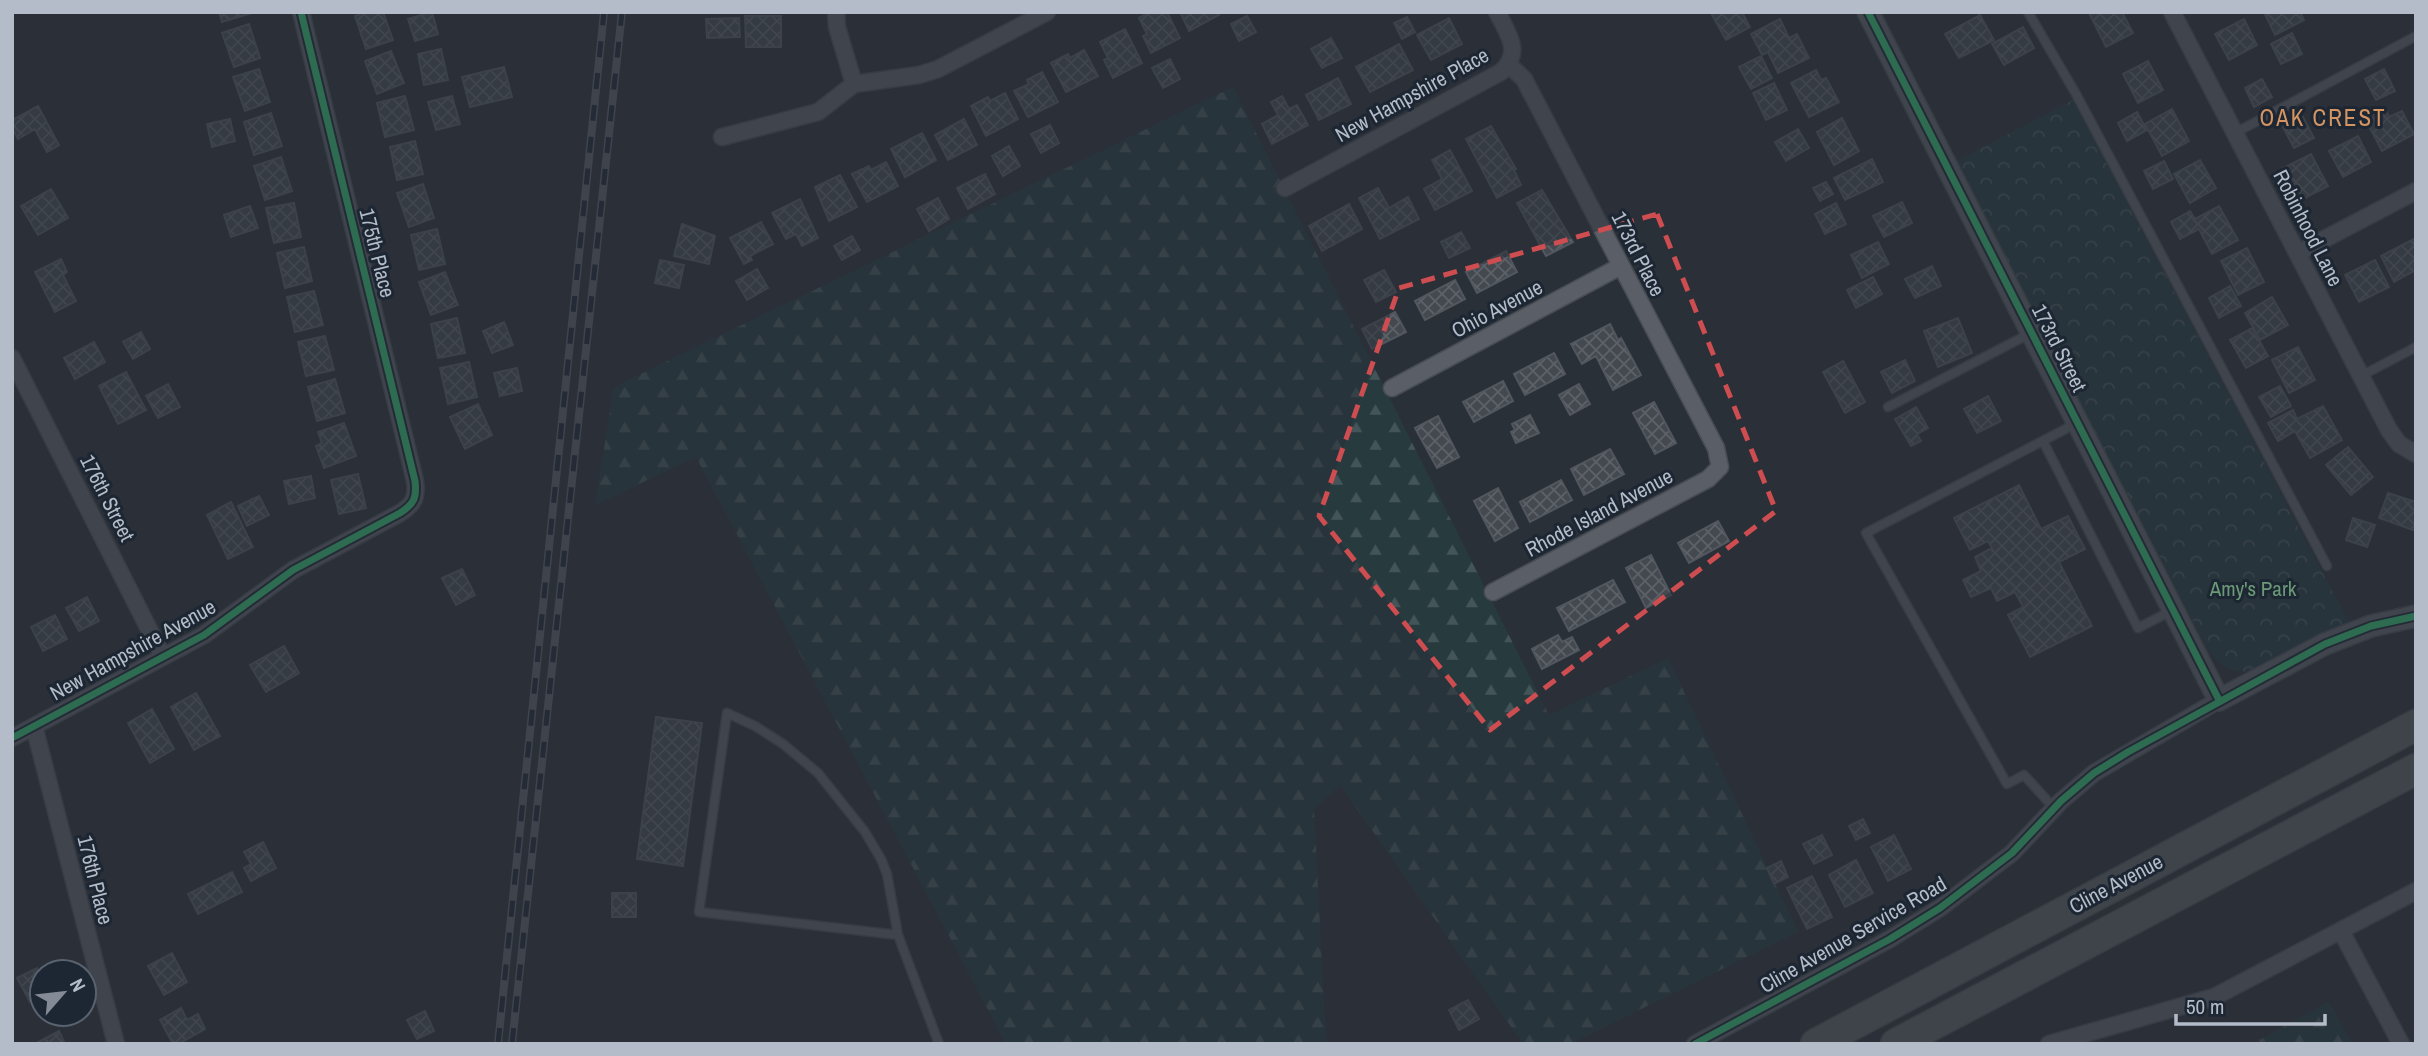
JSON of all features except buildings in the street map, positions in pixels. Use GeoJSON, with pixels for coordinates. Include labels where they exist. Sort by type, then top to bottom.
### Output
{"type":"FeatureCollection","features":[{"type":"Feature","properties":{"kind":"highway","name":"Cline Avenue"},"geometry":{"type":"LineString","coordinates":[[1816,1044],[2416,725]]}},
{"type":"Feature","properties":{"kind":"highway","name":"Cline Avenue"},"geometry":{"type":"LineString","coordinates":[[1896,1044],[2416,769]]}},
{"type":"Feature","properties":{"kind":"street","name":"175th Place"},"geometry":{"type":"LineString","coordinates":[[301,12],[415,481],[413,503]]}},
{"type":"Feature","properties":{"kind":"street"},"geometry":{"type":"LineString","coordinates":[[836,12],[837,27],[855,84]]}},
{"type":"Feature","properties":{"kind":"street"},"geometry":{"type":"LineString","coordinates":[[722,137],[818,111],[855,84],[919,75],[938,69],[1047,12]]}},
{"type":"Feature","properties":{"kind":"street","name":"New Hampshire Place"},"geometry":{"type":"LineString","coordinates":[[1285,188],[1491,78],[1509,65],[1513,57],[1513,47],[1497,12]]}},
{"type":"Feature","properties":{"kind":"street","name":"173rd Street"},"geometry":{"type":"LineString","coordinates":[[1868,12],[2219,701]]}},
{"type":"Feature","properties":{"kind":"street","name":"Robinhood Lane"},"geometry":{"type":"LineString","coordinates":[[2172,12],[2389,430],[2399,444],[2416,454]]}},
{"type":"Feature","properties":{"kind":"street","name":"173rd Place"},"geometry":{"type":"LineString","coordinates":[[1509,65],[1524,79],[1716,448],[1720,467]]}},
{"type":"Feature","properties":{"kind":"street"},"geometry":{"type":"LineString","coordinates":[[2298,253],[2416,191]]}},
{"type":"Feature","properties":{"kind":"street","name":"Ohio Avenue"},"geometry":{"type":"LineString","coordinates":[[1392,388],[1621,266]]}},
{"type":"Feature","properties":{"kind":"street","name":"176th Street"},"geometry":{"type":"LineString","coordinates":[[12,358],[163,657]]}},
{"type":"Feature","properties":{"kind":"street","name":"Rhode Island Avenue"},"geometry":{"type":"LineString","coordinates":[[1493,592],[1709,479],[1720,467]]}},
{"type":"Feature","properties":{"kind":"street","name":"New Hampshire Avenue"},"geometry":{"type":"LineString","coordinates":[[12,738],[204,635],[293,570],[400,513],[413,503]]}},
{"type":"Feature","properties":{"kind":"street","name":"Cline Avenue Service Road"},"geometry":{"type":"LineString","coordinates":[[1695,1044],[1890,939],[1940,908],[2012,853],[2054,807],[2094,773],[2219,701],[2326,644],[2371,626],[2416,617]]}},
{"type":"Feature","properties":{"kind":"street","name":"176th Place"},"geometry":{"type":"LineString","coordinates":[[34,726],[116,1044]]}},
{"type":"Feature","properties":{"kind":"street"},"geometry":{"type":"LineString","coordinates":[[2057,1042],[2214,997],[2416,891]]}},
{"type":"Feature","properties":{"kind":"street"},"geometry":{"type":"LineString","coordinates":[[2341,931],[2401,1044]]}},
{"type":"Feature","properties":{"kind":"lane"},"geometry":{"type":"LineString","coordinates":[[2028,12],[2076,94],[2327,566]]}},
{"type":"Feature","properties":{"kind":"lane"},"geometry":{"type":"LineString","coordinates":[[2235,133],[2416,36]]}},
{"type":"Feature","properties":{"kind":"lane"},"geometry":{"type":"LineString","coordinates":[[1888,407],[2031,333]]}},
{"type":"Feature","properties":{"kind":"lane"},"geometry":{"type":"LineString","coordinates":[[2361,376],[2416,347]]}},
{"type":"Feature","properties":{"kind":"lane"},"geometry":{"type":"LineString","coordinates":[[2054,807],[2024,775],[2007,784],[1866,533],[2077,423]]}},
{"type":"Feature","properties":{"kind":"lane"},"geometry":{"type":"LineString","coordinates":[[2043,441],[2137,628],[2173,610]]}},
{"type":"Feature","properties":{"kind":"lane"},"geometry":{"type":"LineString","coordinates":[[898,935],[699,912],[727,713],[755,726],[783,744],[818,773],[864,832],[881,859],[892,895],[898,935],[939,1044]]}},
{"type":"Feature","properties":{"kind":"highlighted area"},"geometry":{"type":"Polygon","coordinates":[[[1657,214],[1776,511],[1490,730],[1319,516],[1399,288],[1657,214]]]}},
{"type":"Feature","properties":{"kind":"green space"},"geometry":{"type":"Polygon","coordinates":[[[1233,87],[1549,715],[1668,658],[1798,932],[1570,1044],[1523,1044],[1340,785],[1314,809],[1326,1044],[1006,1044],[696,457],[595,505],[614,387],[1233,87]]]}},
{"type":"Feature","properties":{"kind":"green space","name":"Amy's Park"},"geometry":{"type":"Polygon","coordinates":[[[2073,100],[2348,621],[2250,671],[2237,671],[2226,667],[2208,650],[1955,162],[2073,100]]]}},
{"type":"Feature","properties":{"kind":"green space"},"geometry":{"type":"Polygon","coordinates":[[[2329,1002],[2352,1044],[2261,1044],[2259,1040],[2329,1002]]]}},
{"type":"Feature","properties":{"kind":"railway"},"geometry":{"type":"LineString","coordinates":[[498,1044],[604,12]]}},
{"type":"Feature","properties":{"kind":"railway"},"geometry":{"type":"LineString","coordinates":[[512,1044],[622,12]]}},
{"type":"Feature","properties":{"kind":"cycle path"},"geometry":{"type":"LineString","coordinates":[[12,738],[204,635],[293,570],[400,513],[414,500],[415,481],[301,12]]}},
{"type":"Feature","properties":{"kind":"cycle path"},"geometry":{"type":"LineString","coordinates":[[1868,12],[2219,700]]}},
{"type":"Feature","properties":{"kind":"cycle path"},"geometry":{"type":"LineString","coordinates":[[1695,1044],[1890,939],[1940,908],[2012,853],[2061,801],[2094,773],[2128,752],[2325,644],[2371,626],[2416,616]]}},
{"type":"Feature","properties":{"kind":"district","name":"OAK CREST"},"geometry":{"type":"Point","coordinates":[2323,118]}}]}
